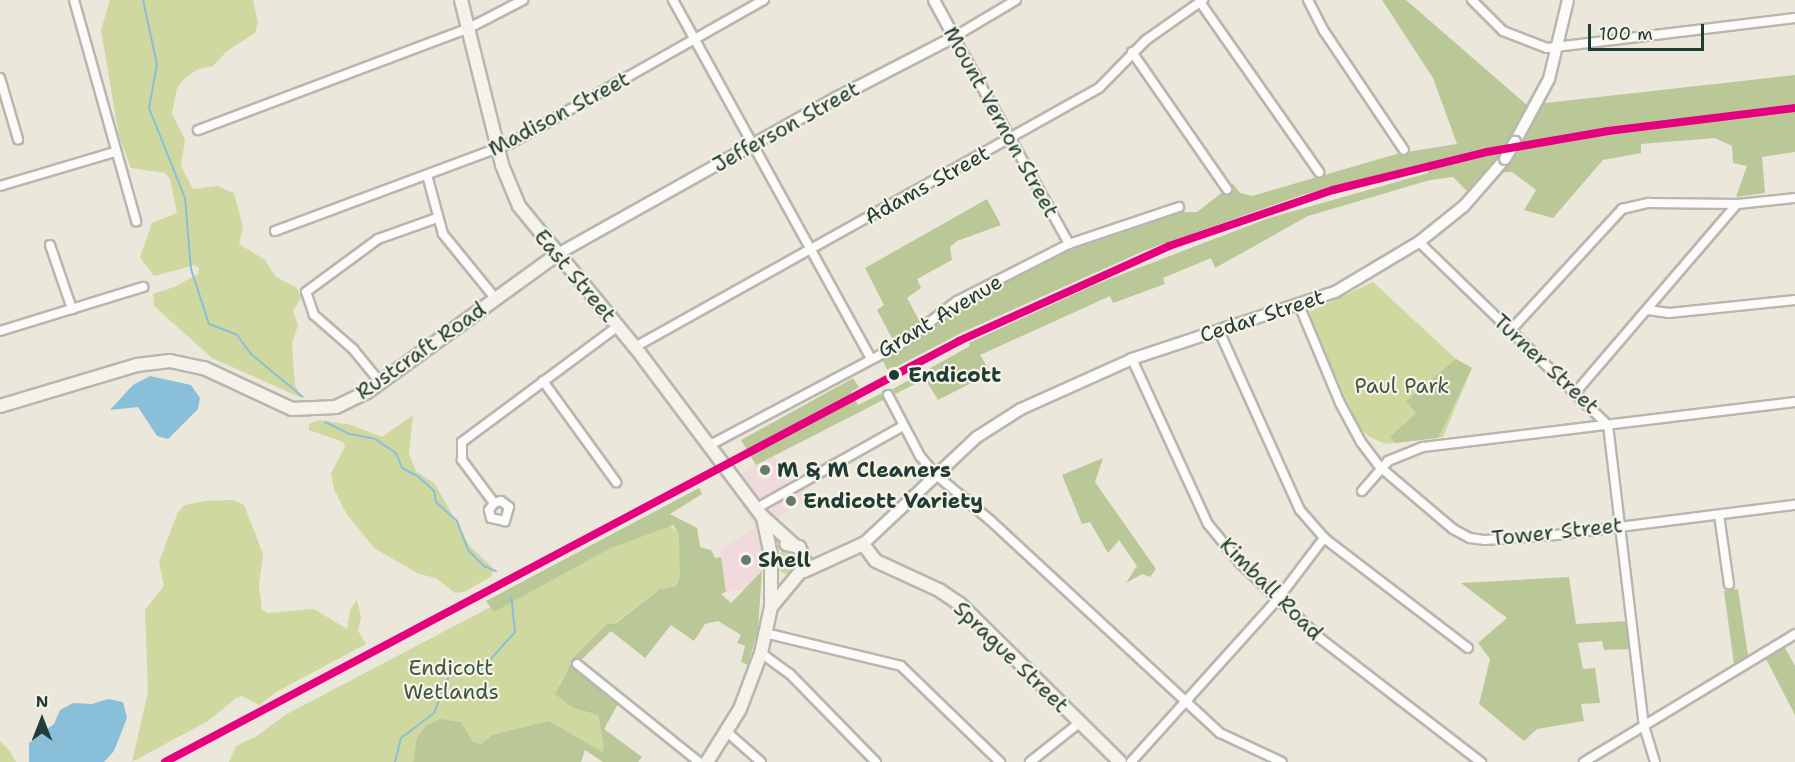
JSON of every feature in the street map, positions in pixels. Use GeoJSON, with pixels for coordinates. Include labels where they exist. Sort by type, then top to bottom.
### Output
{"type":"FeatureCollection","features":[{"type":"Feature","properties":{"kind":"main road","name":"East Street"},"geometry":{"type":"LineString","coordinates":[[461,0],[498,149],[519,206],[556,255],[635,347],[760,512],[799,548]]}},
{"type":"Feature","properties":{"kind":"main road","name":"Rustcraft Road"},"geometry":{"type":"LineString","coordinates":[[0,405],[161,361],[204,368],[268,400],[303,411],[346,403],[380,382],[556,255]]}},
{"type":"Feature","properties":{"kind":"main road","name":"East Street"},"geometry":{"type":"LineString","coordinates":[[760,512],[771,555]]}},
{"type":"Feature","properties":{"kind":"main road"},"geometry":{"type":"LineString","coordinates":[[707,762],[740,709],[761,653],[771,607],[771,555],[784,544],[832,558]]}},
{"type":"Feature","properties":{"kind":"main road"},"geometry":{"type":"LineString","coordinates":[[771,569],[782,579],[799,575],[863,544]]}},
{"type":"Feature","properties":{"kind":"main road","name":"Sprague Street"},"geometry":{"type":"LineString","coordinates":[[863,544],[876,561],[960,604],[1120,762]]}},
{"type":"Feature","properties":{"kind":"main road"},"geometry":{"type":"LineString","coordinates":[[771,607],[799,575],[799,548]]}},
{"type":"Feature","properties":{"kind":"street"},"geometry":{"type":"LineString","coordinates":[[74,0],[136,221]]}},
{"type":"Feature","properties":{"kind":"street"},"geometry":{"type":"LineString","coordinates":[[198,130],[469,28],[523,0]]}},
{"type":"Feature","properties":{"kind":"street"},"geometry":{"type":"LineString","coordinates":[[673,0],[870,357]]}},
{"type":"Feature","properties":{"kind":"street","name":"Madison Street"},"geometry":{"type":"LineString","coordinates":[[275,231],[498,149],[764,0]]}},
{"type":"Feature","properties":{"kind":"street","name":"Mount Vernon Street"},"geometry":{"type":"LineString","coordinates":[[934,0],[1069,244]]}},
{"type":"Feature","properties":{"kind":"street","name":"Jefferson Street"},"geometry":{"type":"LineString","coordinates":[[556,255],[753,145],[954,37],[1016,0]]}},
{"type":"Feature","properties":{"kind":"street"},"geometry":{"type":"LineString","coordinates":[[1308,0],[1324,31],[1404,150]]}},
{"type":"Feature","properties":{"kind":"street"},"geometry":{"type":"LineString","coordinates":[[1472,0],[1503,31],[1531,44],[1560,47],[1795,18]]}},
{"type":"Feature","properties":{"kind":"street","name":"Cedar Street"},"geometry":{"type":"LineString","coordinates":[[863,544],[977,437],[1021,409],[1132,359],[1335,292],[1419,242],[1464,206],[1505,159],[1542,96],[1560,47],[1568,0]]}},
{"type":"Feature","properties":{"kind":"street"},"geometry":{"type":"LineString","coordinates":[[1201,1],[1319,172]]}},
{"type":"Feature","properties":{"kind":"street","name":"Adams Street"},"geometry":{"type":"LineString","coordinates":[[635,347],[1099,88],[1132,52],[1201,1]]}},
{"type":"Feature","properties":{"kind":"street"},"geometry":{"type":"LineString","coordinates":[[1132,52],[1227,189]]}},
{"type":"Feature","properties":{"kind":"street"},"geometry":{"type":"LineString","coordinates":[[0,78],[4,108],[18,139]]}},
{"type":"Feature","properties":{"kind":"street"},"geometry":{"type":"LineString","coordinates":[[0,186],[115,152]]}},
{"type":"Feature","properties":{"kind":"street"},"geometry":{"type":"LineString","coordinates":[[427,175],[437,218],[448,242],[495,298]]}},
{"type":"Feature","properties":{"kind":"street"},"geometry":{"type":"LineString","coordinates":[[1510,331],[1622,209],[1649,203],[1737,204],[1795,198]]}},
{"type":"Feature","properties":{"kind":"street"},"geometry":{"type":"LineString","coordinates":[[1575,393],[1737,204]]}},
{"type":"Feature","properties":{"kind":"street","name":"Grant Avenue"},"geometry":{"type":"LineString","coordinates":[[710,446],[870,357],[911,338],[957,301],[1069,244],[1179,207]]}},
{"type":"Feature","properties":{"kind":"street"},"geometry":{"type":"LineString","coordinates":[[380,382],[353,349],[314,315],[306,292],[378,239],[437,218]]}},
{"type":"Feature","properties":{"kind":"street","name":"Turner Street"},"geometry":{"type":"LineString","coordinates":[[1419,242],[1608,425],[1644,726],[1655,762]]}},
{"type":"Feature","properties":{"kind":"street"},"geometry":{"type":"LineString","coordinates":[[50,245],[72,309]]}},
{"type":"Feature","properties":{"kind":"street"},"geometry":{"type":"LineString","coordinates":[[0,331],[143,287]]}},
{"type":"Feature","properties":{"kind":"street"},"geometry":{"type":"LineString","coordinates":[[1648,310],[1669,313],[1795,300]]}},
{"type":"Feature","properties":{"kind":"street","name":"Tower Street"},"geometry":{"type":"LineString","coordinates":[[1299,305],[1340,404],[1380,467],[1452,529],[1470,538],[1556,535],[1795,505]]}},
{"type":"Feature","properties":{"kind":"street"},"geometry":{"type":"LineString","coordinates":[[494,503],[462,460],[462,441],[618,326]]}},
{"type":"Feature","properties":{"kind":"street"},"geometry":{"type":"LineString","coordinates":[[1219,331],[1289,492],[1324,538],[1468,648]]}},
{"type":"Feature","properties":{"kind":"street","name":"Kimball Road"},"geometry":{"type":"LineString","coordinates":[[1132,359],[1208,524],[1240,563],[1277,600],[1481,762]]}},
{"type":"Feature","properties":{"kind":"street"},"geometry":{"type":"LineString","coordinates":[[543,381],[616,482]]}},
{"type":"Feature","properties":{"kind":"street"},"geometry":{"type":"LineString","coordinates":[[888,395],[903,426],[935,474],[991,521],[1186,705],[1236,743],[1282,762]]}},
{"type":"Feature","properties":{"kind":"street"},"geometry":{"type":"LineString","coordinates":[[1362,491],[1380,467],[1423,447],[1795,402]]}},
{"type":"Feature","properties":{"kind":"street"},"geometry":{"type":"LineString","coordinates":[[760,512],[903,426]]}},
{"type":"Feature","properties":{"kind":"street"},"geometry":{"type":"LineString","coordinates":[[1719,515],[1729,584]]}},
{"type":"Feature","properties":{"kind":"street"},"geometry":{"type":"LineString","coordinates":[[1131,762],[1186,705],[1277,600],[1324,538]]}},
{"type":"Feature","properties":{"kind":"street"},"geometry":{"type":"LineString","coordinates":[[765,633],[901,666],[1000,762]]}},
{"type":"Feature","properties":{"kind":"street"},"geometry":{"type":"LineString","coordinates":[[1584,762],[1795,634]]}},
{"type":"Feature","properties":{"kind":"street"},"geometry":{"type":"LineString","coordinates":[[761,653],[790,674],[876,762]]}},
{"type":"Feature","properties":{"kind":"street"},"geometry":{"type":"LineString","coordinates":[[577,664],[699,762]]}},
{"type":"Feature","properties":{"kind":"street"},"geometry":{"type":"LineString","coordinates":[[1030,762],[1079,723]]}},
{"type":"Feature","properties":{"kind":"street"},"geometry":{"type":"LineString","coordinates":[[727,732],[761,762]]}},
{"type":"Feature","properties":{"kind":"shaded area"},"geometry":{"type":"Polygon","coordinates":[[[774,456],[807,500],[776,518],[763,539],[766,549],[762,571],[747,589],[726,592],[720,549],[755,528],[727,480],[774,456]]]}},
{"type":"Feature","properties":{"kind":"green space"},"geometry":{"type":"Polygon","coordinates":[[[110,0],[253,0],[258,22],[255,33],[227,51],[213,66],[198,69],[184,79],[177,88],[172,113],[185,140],[181,166],[193,189],[217,186],[234,193],[243,227],[239,244],[265,260],[276,277],[297,288],[301,298],[293,311],[298,325],[292,344],[295,385],[302,398],[212,358],[154,306],[153,294],[174,287],[198,274],[199,268],[195,265],[154,276],[140,257],[152,223],[177,213],[170,179],[165,173],[131,168],[119,136],[101,30],[110,0]]]}},
{"type":"Feature","properties":{"kind":"green space"},"geometry":{"type":"Polygon","coordinates":[[[1382,0],[1406,0],[1527,105],[1795,75],[1795,152],[1762,157],[1765,193],[1736,197],[1747,166],[1733,163],[1732,146],[1715,138],[1641,144],[1641,153],[1603,160],[1553,218],[1524,210],[1536,190],[1512,172],[1483,173],[1467,191],[1453,177],[1430,180],[1308,216],[1215,268],[1211,258],[1163,278],[1165,284],[1113,303],[1110,296],[980,355],[991,373],[938,400],[925,379],[895,394],[893,389],[970,346],[969,343],[1094,285],[1269,218],[1428,173],[1425,163],[1302,195],[1146,250],[963,332],[894,368],[887,370],[881,356],[993,287],[1070,250],[1180,212],[1197,212],[1233,184],[1240,193],[1252,196],[1400,153],[1457,144],[1433,78],[1382,0]]]}},
{"type":"Feature","properties":{"kind":"green space"},"geometry":{"type":"Polygon","coordinates":[[[987,199],[1001,225],[957,241],[950,247],[952,260],[917,279],[921,288],[907,298],[920,322],[893,340],[877,310],[884,305],[865,268],[987,199]]]}},
{"type":"Feature","properties":{"kind":"green space","name":"Paul Park"},"geometry":{"type":"Polygon","coordinates":[[[1373,282],[1456,359],[1472,368],[1443,437],[1385,444],[1368,436],[1359,427],[1309,317],[1311,311],[1373,282]]]}},
{"type":"Feature","properties":{"kind":"green space"},"geometry":{"type":"Polygon","coordinates":[[[1456,359],[1472,368],[1438,438],[1395,443],[1390,437],[1416,413],[1406,401],[1456,359]]]}},
{"type":"Feature","properties":{"kind":"green space"},"geometry":{"type":"Polygon","coordinates":[[[853,378],[859,387],[851,392],[858,405],[884,392],[887,398],[756,465],[741,440],[853,378]]]}},
{"type":"Feature","properties":{"kind":"green space"},"geometry":{"type":"Polygon","coordinates":[[[413,415],[409,454],[416,471],[435,484],[469,545],[493,568],[492,576],[464,592],[455,593],[436,578],[419,574],[374,548],[346,513],[334,489],[331,473],[345,447],[343,442],[309,430],[309,424],[319,420],[351,425],[382,437],[413,415]]]}},
{"type":"Feature","properties":{"kind":"green space"},"geometry":{"type":"Polygon","coordinates":[[[1103,458],[1095,482],[1156,569],[1150,577],[1142,574],[1126,583],[1137,566],[1119,540],[1108,553],[1090,522],[1082,524],[1062,475],[1103,458]]]}},
{"type":"Feature","properties":{"kind":"green space"},"geometry":{"type":"Polygon","coordinates":[[[699,488],[702,494],[670,514],[697,528],[700,547],[711,550],[715,558],[721,557],[726,592],[721,594],[731,603],[762,571],[758,629],[748,665],[741,662],[745,646],[737,643],[741,635],[718,621],[705,624],[694,641],[671,625],[645,658],[611,631],[574,667],[618,704],[604,729],[642,757],[638,762],[603,762],[585,750],[581,762],[413,762],[417,738],[426,726],[440,719],[461,722],[473,742],[481,744],[492,735],[549,721],[602,752],[604,747],[598,715],[573,708],[555,694],[574,657],[607,624],[615,624],[660,589],[676,586],[680,576],[679,534],[673,525],[611,548],[494,612],[486,601],[699,488]]]}},
{"type":"Feature","properties":{"kind":"green space"},"geometry":{"type":"Polygon","coordinates":[[[233,500],[244,505],[263,554],[259,585],[262,610],[268,613],[314,609],[347,629],[350,610],[357,600],[361,617],[358,631],[366,644],[278,691],[259,705],[242,696],[236,698],[208,721],[132,762],[148,692],[145,610],[164,586],[159,562],[178,512],[185,505],[205,501],[233,500]]]}},
{"type":"Feature","properties":{"kind":"green space","name":"Endicott Wetlands"},"geometry":{"type":"Polygon","coordinates":[[[668,524],[680,534],[680,576],[676,586],[660,589],[614,624],[607,625],[574,657],[559,685],[573,708],[598,715],[604,747],[602,752],[516,731],[492,735],[481,744],[473,742],[463,726],[419,736],[413,762],[229,762],[236,746],[257,736],[285,715],[500,602],[497,610],[611,548],[668,524]]]}},
{"type":"Feature","properties":{"kind":"green space"},"geometry":{"type":"Polygon","coordinates":[[[788,550],[796,554],[800,562],[796,570],[788,574],[780,570],[776,562],[780,554],[788,550]]]}},
{"type":"Feature","properties":{"kind":"green space"},"geometry":{"type":"Polygon","coordinates":[[[1569,577],[1576,624],[1626,621],[1630,649],[1604,650],[1602,641],[1578,643],[1583,669],[1595,668],[1600,703],[1581,704],[1584,721],[1537,729],[1524,741],[1479,704],[1490,659],[1478,643],[1507,618],[1461,583],[1569,577]]]}},
{"type":"Feature","properties":{"kind":"green space"},"geometry":{"type":"Polygon","coordinates":[[[1738,589],[1748,655],[1734,664],[1724,591],[1738,589]]]}},
{"type":"Feature","properties":{"kind":"green space"},"geometry":{"type":"Polygon","coordinates":[[[1785,648],[1795,666],[1795,715],[1766,659],[1785,648]]]}},
{"type":"Feature","properties":{"kind":"green space"},"geometry":{"type":"Polygon","coordinates":[[[0,741],[9,750],[16,762],[0,762],[0,741]]]}},
{"type":"Feature","properties":{"kind":"water"},"geometry":{"type":"Polygon","coordinates":[[[150,376],[191,385],[200,398],[198,409],[168,439],[157,436],[138,407],[110,410],[133,385],[150,376]]]}},
{"type":"Feature","properties":{"kind":"water"},"geometry":{"type":"Polygon","coordinates":[[[108,699],[123,702],[127,718],[114,751],[104,762],[29,762],[29,743],[54,724],[60,710],[73,703],[92,704],[108,699]]]}},
{"type":"Feature","properties":{"kind":"waterway"},"geometry":{"type":"LineString","coordinates":[[143,0],[157,64],[149,108],[185,198],[191,269],[209,324],[237,335],[251,354],[303,397]]}},
{"type":"Feature","properties":{"kind":"waterway"},"geometry":{"type":"LineString","coordinates":[[325,422],[350,434],[375,439],[396,453],[402,468],[419,477],[434,491],[436,502],[457,521],[468,550],[484,566],[496,571]]}},
{"type":"Feature","properties":{"kind":"waterway"},"geometry":{"type":"LineString","coordinates":[[395,762],[401,738],[434,713],[449,676],[480,671],[515,632],[511,596]]}},
{"type":"Feature","properties":{"kind":"railway"},"geometry":{"type":"LineString","coordinates":[[165,762],[959,341],[1169,246],[1333,190],[1487,152],[1608,131],[1795,108]]}},
{"type":"Feature","properties":{"kind":"transit line"},"geometry":{"type":"LineString","coordinates":[[165,762],[959,341],[1169,246],[1333,190],[1487,152],[1608,131],[1795,108]]}},
{"type":"Feature","properties":{"kind":"place","name":"Endicott"},"geometry":{"type":"Point","coordinates":[894,375]}},
{"type":"Feature","properties":{"kind":"place","name":"M & M Cleaners"},"geometry":{"type":"Point","coordinates":[765,470]}},
{"type":"Feature","properties":{"kind":"place","name":"Endicott Variety"},"geometry":{"type":"Point","coordinates":[791,501]}},
{"type":"Feature","properties":{"kind":"place","name":"Shell"},"geometry":{"type":"Point","coordinates":[746,560]}}]}
